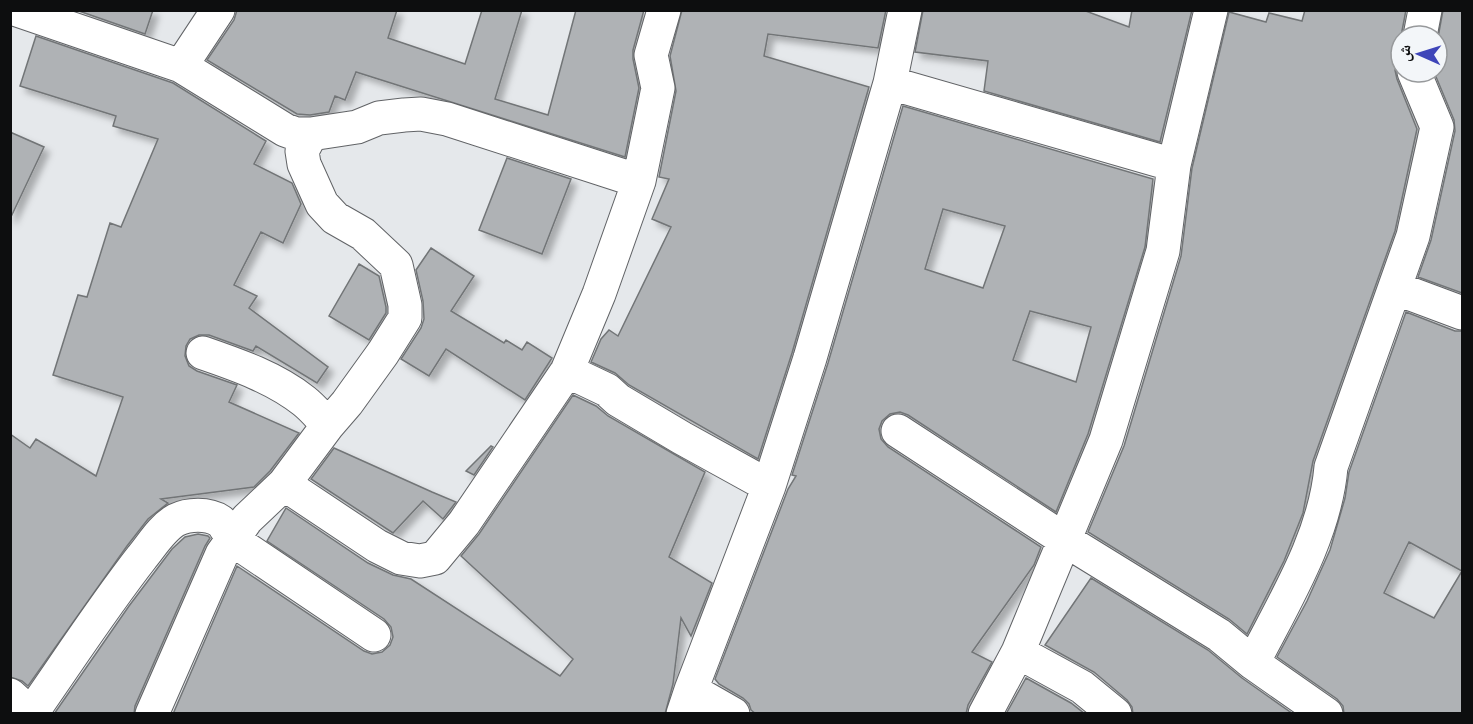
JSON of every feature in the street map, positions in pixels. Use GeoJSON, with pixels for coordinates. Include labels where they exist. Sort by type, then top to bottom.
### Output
{"type":"FeatureCollection","features":[{"type":"Feature","properties":{"kind":"street"},"geometry":{"type":"LineString","coordinates":[[10,15],[15,10],[181,66],[285,130],[296,134],[357,127],[379,118],[421,114],[447,119],[639,181]]}},
{"type":"Feature","properties":{"kind":"street"},"geometry":{"type":"LineString","coordinates":[[181,66],[218,10]]}},
{"type":"Feature","properties":{"kind":"street"},"geometry":{"type":"LineString","coordinates":[[284,484],[377,546],[401,558],[420,561],[435,558],[464,523],[567,371],[599,294],[639,181],[658,88],[651,55],[664,10]]}},
{"type":"Feature","properties":{"kind":"street"},"geometry":{"type":"LineString","coordinates":[[734,714],[687,702],[769,486],[810,358],[890,83],[905,10]]}},
{"type":"Feature","properties":{"kind":"street"},"geometry":{"type":"LineString","coordinates":[[985,714],[1018,652],[1106,440],[1163,251],[1174,165],[1211,10]]}},
{"type":"Feature","properties":{"kind":"street"},"geometry":{"type":"LineString","coordinates":[[890,83],[1174,165]]}},
{"type":"Feature","properties":{"kind":"street"},"geometry":{"type":"LineString","coordinates":[[1253,663],[1299,571],[1319,524],[1331,467],[1450,130],[1421,84]]}},
{"type":"Feature","properties":{"kind":"street"},"geometry":{"type":"LineString","coordinates":[[152,714],[222,554],[247,519],[284,484],[347,403],[405,318],[405,305],[396,264],[363,234],[335,218],[322,204],[304,165],[302,151],[310,134]]}},
{"type":"Feature","properties":{"kind":"street"},"geometry":{"type":"LineString","coordinates":[[1395,288],[1462,313]]}},
{"type":"Feature","properties":{"kind":"street"},"geometry":{"type":"LineString","coordinates":[[203,352],[270,380],[306,402],[328,425]]}},
{"type":"Feature","properties":{"kind":"street"},"geometry":{"type":"LineString","coordinates":[[567,371],[607,390],[618,400],[682,438],[769,486]]}},
{"type":"Feature","properties":{"kind":"street"},"geometry":{"type":"LineString","coordinates":[[898,431],[1065,540],[1219,635],[1253,663],[1282,702],[1326,714]]}},
{"type":"Feature","properties":{"kind":"street"},"geometry":{"type":"LineString","coordinates":[[10,695],[31,714],[125,579],[167,527],[177,519],[188,516],[211,517],[221,522],[233,540],[374,635]]}},
{"type":"Feature","properties":{"kind":"street"},"geometry":{"type":"LineString","coordinates":[[1018,652],[1082,687],[1115,714]]}},
{"type":"Feature","properties":{"kind":"building"},"geometry":{"type":"Polygon","coordinates":[[[76,10],[153,10],[145,34],[76,10]]]}},
{"type":"Feature","properties":{"kind":"building"},"geometry":{"type":"Polygon","coordinates":[[[237,10],[397,10],[388,38],[465,64],[482,10],[522,10],[495,99],[548,115],[576,10],[644,10],[633,50],[639,88],[625,157],[356,72],[345,100],[335,96],[329,112],[310,115],[297,114],[207,60],[234,20],[237,10]]]}},
{"type":"Feature","properties":{"kind":"building"},"geometry":{"type":"Polygon","coordinates":[[[682,10],[886,10],[878,48],[768,34],[764,56],[869,87],[792,353],[758,459],[629,385],[615,373],[591,362],[601,339],[609,330],[618,336],[671,227],[652,219],[669,179],[659,177],[676,91],[670,56],[682,10]]]}},
{"type":"Feature","properties":{"kind":"building"},"geometry":{"type":"Polygon","coordinates":[[[923,10],[1083,10],[1129,27],[1132,10],[1192,10],[1160,142],[984,91],[988,61],[915,52],[923,10]]]}},
{"type":"Feature","properties":{"kind":"building"},"geometry":{"type":"Polygon","coordinates":[[[1305,10],[1406,10],[1403,24],[1389,24],[1389,84],[1399,84],[1417,129],[1395,231],[1313,461],[1303,513],[1284,561],[1247,634],[1229,619],[1088,532],[1124,446],[1181,256],[1192,168],[1229,12],[1266,22],[1269,13],[1302,21],[1305,10]]]}},
{"type":"Feature","properties":{"kind":"building"},"geometry":{"type":"Polygon","coordinates":[[[1443,10],[1462,10],[1462,293],[1418,277],[1431,240],[1455,131],[1454,120],[1439,84],[1449,84],[1449,24],[1440,24],[1443,10]]]}},
{"type":"Feature","properties":{"kind":"building"},"geometry":{"type":"Polygon","coordinates":[[[36,36],[173,83],[266,141],[254,164],[292,183],[301,204],[283,243],[261,232],[234,285],[257,296],[249,308],[328,367],[317,383],[256,346],[253,351],[209,335],[199,335],[190,339],[186,346],[185,356],[189,366],[237,385],[229,402],[299,433],[270,471],[254,487],[161,499],[168,503],[148,519],[127,546],[28,686],[10,677],[10,434],[30,448],[36,439],[96,476],[123,397],[53,375],[78,295],[87,297],[110,223],[121,227],[158,139],[113,126],[116,116],[20,86],[36,36]]]}},
{"type":"Feature","properties":{"kind":"building"},"geometry":{"type":"Polygon","coordinates":[[[903,106],[1153,179],[1145,247],[1088,434],[1056,512],[908,415],[900,412],[890,414],[882,421],[879,429],[881,439],[888,447],[1041,547],[1034,565],[972,652],[992,662],[968,705],[966,714],[756,714],[743,698],[719,684],[715,679],[788,489],[796,476],[792,475],[828,363],[903,106]],[[943,209],[925,269],[983,288],[1005,226],[943,209]],[[1030,311],[1013,360],[1076,382],[1091,327],[1030,311]]]}},
{"type":"Feature","properties":{"kind":"building"},"geometry":{"type":"Polygon","coordinates":[[[10,132],[44,147],[10,219],[10,132]]]}},
{"type":"Feature","properties":{"kind":"building"},"geometry":{"type":"Polygon","coordinates":[[[507,158],[571,179],[542,254],[479,230],[507,158]]]}},
{"type":"Feature","properties":{"kind":"building"},"geometry":{"type":"Polygon","coordinates":[[[431,248],[474,276],[451,311],[504,343],[506,340],[522,350],[527,342],[552,358],[525,400],[446,349],[429,376],[401,359],[421,328],[424,319],[423,301],[416,270],[431,248]]]}},
{"type":"Feature","properties":{"kind":"building"},"geometry":{"type":"Polygon","coordinates":[[[359,264],[379,276],[386,307],[386,313],[369,340],[329,316],[359,264]]]}},
{"type":"Feature","properties":{"kind":"building"},"geometry":{"type":"Polygon","coordinates":[[[1406,312],[1455,331],[1462,331],[1462,571],[1462,714],[1344,714],[1343,706],[1337,699],[1277,657],[1307,601],[1330,550],[1345,498],[1349,472],[1406,312]],[[1409,542],[1384,593],[1434,618],[1462,571],[1409,542]]]}},
{"type":"Feature","properties":{"kind":"building"},"geometry":{"type":"Polygon","coordinates":[[[573,395],[596,406],[608,416],[705,472],[669,557],[712,583],[691,636],[681,618],[673,684],[665,714],[173,714],[237,566],[364,651],[372,654],[382,652],[390,645],[393,637],[391,627],[384,619],[267,541],[286,508],[368,563],[393,575],[411,579],[560,676],[573,659],[461,556],[479,534],[573,395]]]}},
{"type":"Feature","properties":{"kind":"building"},"geometry":{"type":"Polygon","coordinates":[[[491,446],[493,447],[474,475],[466,471],[491,446]]]}},
{"type":"Feature","properties":{"kind":"building"},"geometry":{"type":"Polygon","coordinates":[[[334,448],[456,502],[443,519],[423,501],[393,533],[311,479],[334,448]]]}},
{"type":"Feature","properties":{"kind":"building"},"geometry":{"type":"Polygon","coordinates":[[[198,534],[210,538],[135,706],[134,714],[54,714],[129,606],[172,549],[185,537],[198,534]]]}},
{"type":"Feature","properties":{"kind":"building"},"geometry":{"type":"Polygon","coordinates":[[[1091,578],[1208,650],[1242,678],[1293,714],[1133,714],[1132,707],[1127,700],[1094,672],[1045,645],[1091,578]]]}},
{"type":"Feature","properties":{"kind":"building"},"geometry":{"type":"Polygon","coordinates":[[[1026,678],[1071,703],[1085,714],[1006,714],[1026,678]]]}}]}
